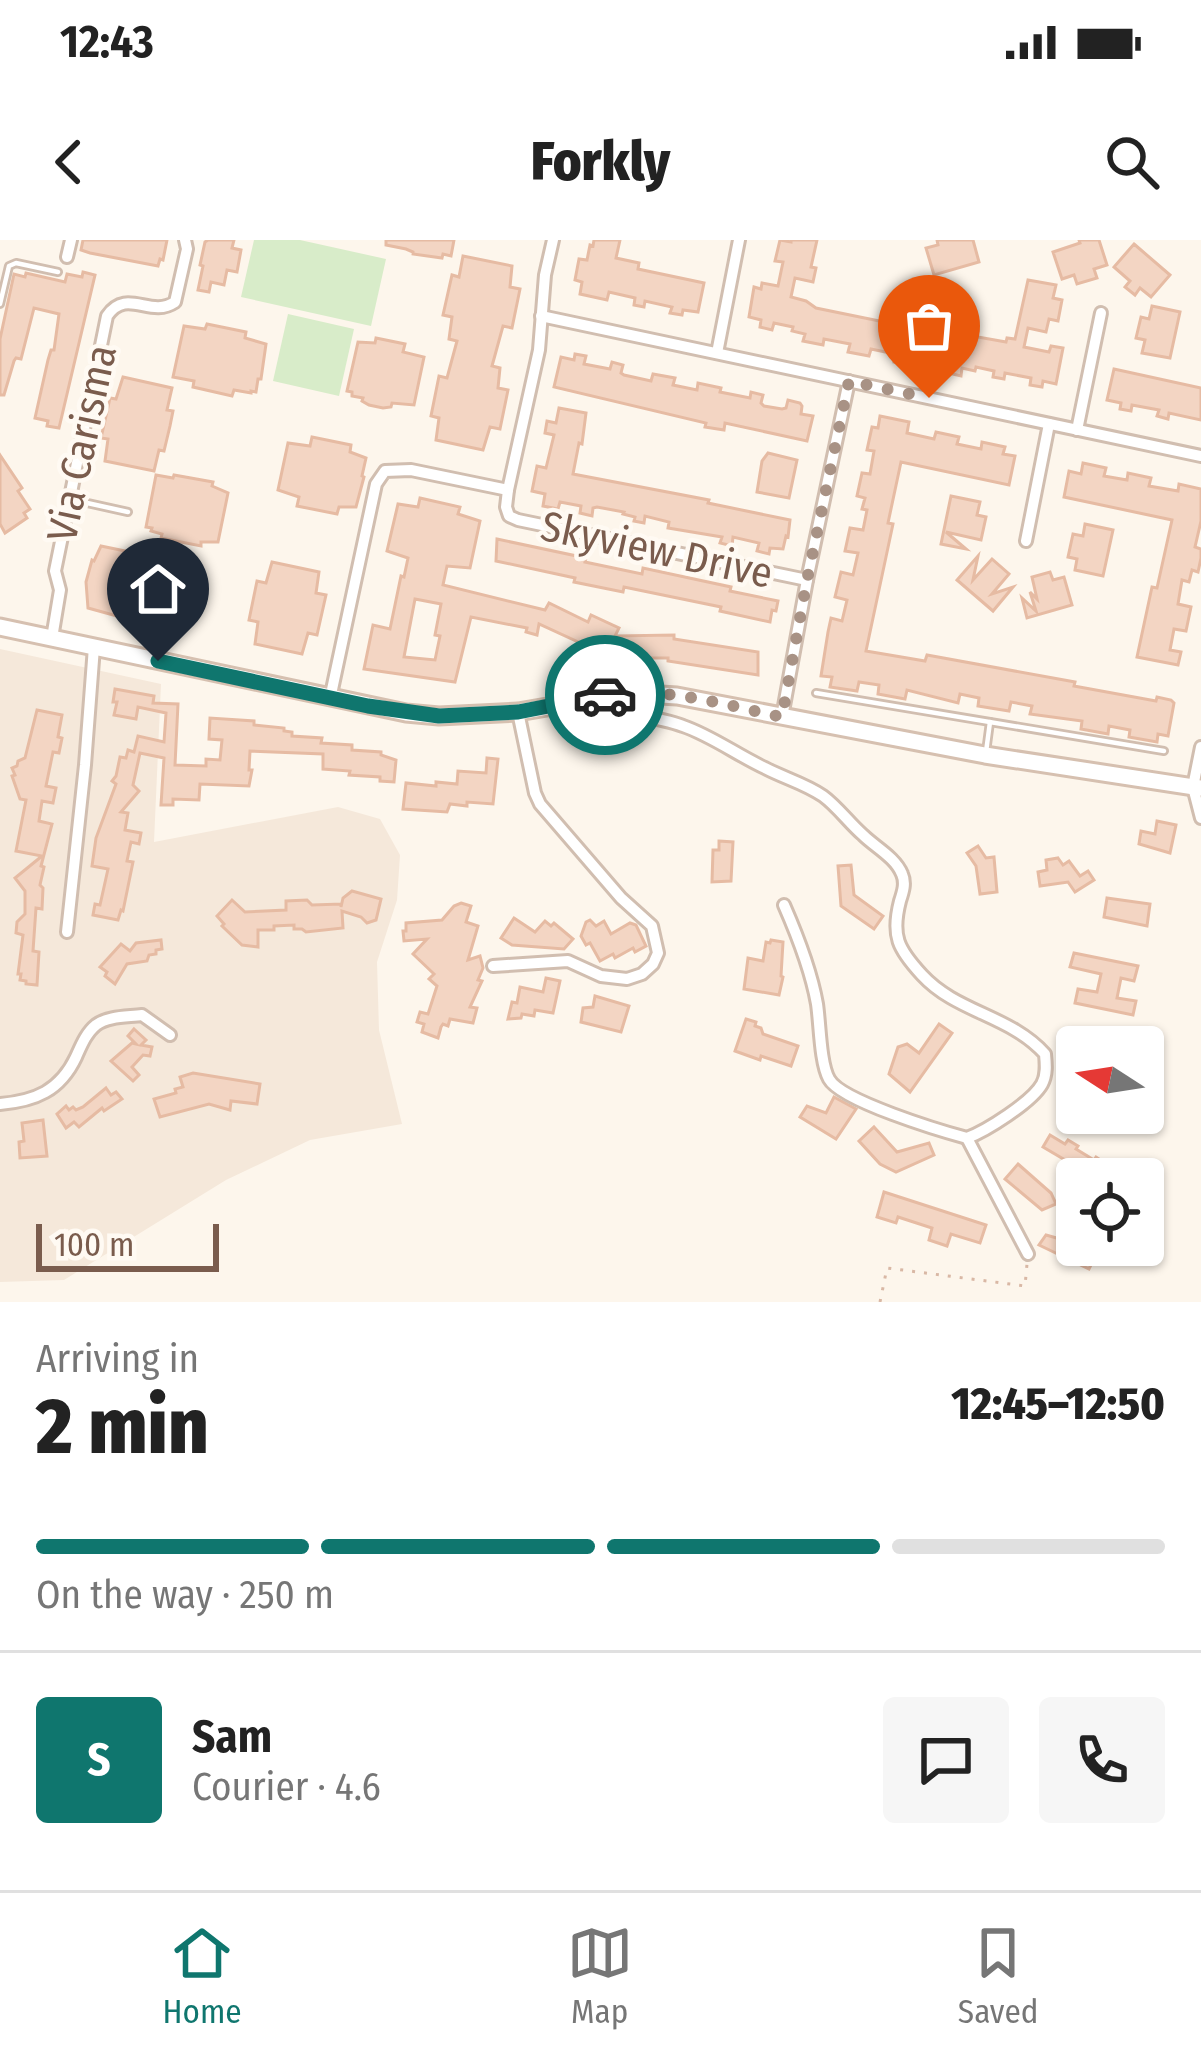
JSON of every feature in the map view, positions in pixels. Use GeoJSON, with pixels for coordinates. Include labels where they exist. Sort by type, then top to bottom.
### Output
{"type":"FeatureCollection","features":[{"type":"Feature","properties":{"kind":"street"},"geometry":{"type":"LineString","coordinates":[[67,257],[71,240]]}},
{"type":"Feature","properties":{"kind":"street","name":"Via Carisma"},"geometry":{"type":"LineString","coordinates":[[52,638],[60,590],[55,571],[107,316],[122,302],[163,309],[175,302],[185,240]]}},
{"type":"Feature","properties":{"kind":"street"},"geometry":{"type":"LineString","coordinates":[[330,699],[376,484],[385,471],[411,470],[508,490],[538,350],[553,240]]}},
{"type":"Feature","properties":{"kind":"street"},"geometry":{"type":"LineString","coordinates":[[717,353],[739,240]]}},
{"type":"Feature","properties":{"kind":"street"},"geometry":{"type":"LineString","coordinates":[[1078,430],[1101,313]]}},
{"type":"Feature","properties":{"kind":"street"},"geometry":{"type":"LineString","coordinates":[[542,316],[1201,456]]}},
{"type":"Feature","properties":{"kind":"street"},"geometry":{"type":"LineString","coordinates":[[782,717],[849,381]]}},
{"type":"Feature","properties":{"kind":"street"},"geometry":{"type":"LineString","coordinates":[[1026,541],[1049,424]]}},
{"type":"Feature","properties":{"kind":"street","name":"Skyview Drive"},"geometry":{"type":"LineString","coordinates":[[508,490],[506,507],[509,516],[518,520],[807,580]]}},
{"type":"Feature","properties":{"kind":"street"},"geometry":{"type":"LineString","coordinates":[[0,627],[406,713],[518,712],[612,694],[676,696],[985,755],[1197,787]]}},
{"type":"Feature","properties":{"kind":"street"},"geometry":{"type":"LineString","coordinates":[[67,932],[94,647]]}},
{"type":"Feature","properties":{"kind":"street"},"geometry":{"type":"LineString","coordinates":[[612,694],[628,714],[685,726],[829,800],[903,876],[895,920],[900,949],[945,996],[1017,1029],[1045,1054],[1043,1082],[1032,1095],[968,1138],[860,1101],[836,1087],[827,1077],[816,999],[784,905]]}},
{"type":"Feature","properties":{"kind":"street"},"geometry":{"type":"LineString","coordinates":[[493,966],[568,961],[601,976],[627,980],[642,974],[658,953],[652,926],[621,898],[540,804],[518,712]]}},
{"type":"Feature","properties":{"kind":"street"},"geometry":{"type":"LineString","coordinates":[[1201,747],[1197,787],[1201,818]]}},
{"type":"Feature","properties":{"kind":"street"},"geometry":{"type":"LineString","coordinates":[[0,1104],[50,1092],[94,1026],[107,1019],[142,1015],[170,1035]]}},
{"type":"Feature","properties":{"kind":"street"},"geometry":{"type":"LineString","coordinates":[[968,1138],[1028,1254]]}},
{"type":"Feature","properties":{"kind":"lane"},"geometry":{"type":"LineString","coordinates":[[0,304],[9,266],[16,262],[58,272]]}},
{"type":"Feature","properties":{"kind":"lane"},"geometry":{"type":"LineString","coordinates":[[69,500],[128,512]]}},
{"type":"Feature","properties":{"kind":"lane"},"geometry":{"type":"LineString","coordinates":[[816,693],[1163,752]]}},
{"type":"Feature","properties":{"kind":"lane"},"geometry":{"type":"LineString","coordinates":[[985,755],[990,722]]}},
{"type":"Feature","properties":{"kind":"path"},"geometry":{"type":"LineString","coordinates":[[880,1302],[886,1268],[1025,1286],[1028,1254]]}},
{"type":"Feature","properties":{"kind":"shaded area"},"geometry":{"type":"Polygon","coordinates":[[[0,649],[161,684],[154,842],[338,807],[380,819],[400,855],[397,900],[377,962],[379,1030],[402,1124],[310,1140],[226,1180],[64,1280],[0,1282],[0,649]]]}},
{"type":"Feature","properties":{"kind":"green space"},"geometry":{"type":"Polygon","coordinates":[[[254,240],[300,240],[386,259],[371,326],[241,297],[254,240]]]}},
{"type":"Feature","properties":{"kind":"green space"},"geometry":{"type":"Polygon","coordinates":[[[288,314],[354,329],[339,396],[273,381],[288,314]]]}},
{"type":"Feature","properties":{"kind":"building"},"geometry":{"type":"Polygon","coordinates":[[[83,240],[167,240],[158,266],[81,250],[83,240]]]}},
{"type":"Feature","properties":{"kind":"building"},"geometry":{"type":"Polygon","coordinates":[[[208,240],[234,240],[232,248],[241,250],[237,272],[227,270],[224,285],[211,282],[209,292],[198,290],[208,240]]]}},
{"type":"Feature","properties":{"kind":"building"},"geometry":{"type":"Polygon","coordinates":[[[386,240],[454,240],[451,256],[443,254],[442,258],[413,254],[386,245],[386,240]]]}},
{"type":"Feature","properties":{"kind":"building"},"geometry":{"type":"Polygon","coordinates":[[[594,240],[620,240],[616,258],[639,263],[638,269],[704,283],[698,312],[670,313],[672,307],[645,301],[644,307],[634,305],[635,298],[609,292],[607,300],[580,294],[582,282],[575,280],[579,259],[587,260],[594,240]]]}},
{"type":"Feature","properties":{"kind":"building"},"geometry":{"type":"Polygon","coordinates":[[[780,240],[817,240],[813,282],[795,278],[791,297],[816,308],[967,339],[967,335],[1006,342],[1015,339],[1028,280],[1056,285],[1053,298],[1062,300],[1058,321],[1049,319],[1046,332],[1028,328],[1024,347],[1049,352],[1051,346],[1063,348],[1056,384],[1030,385],[1031,378],[1005,373],[1004,379],[993,377],[994,371],[976,367],[975,371],[962,368],[961,376],[940,371],[941,364],[916,359],[914,366],[894,362],[895,354],[871,349],[869,356],[848,352],[850,344],[803,341],[805,334],[792,331],[793,327],[774,323],[772,330],[760,327],[761,320],[749,317],[754,287],[761,289],[762,283],[778,286],[783,262],[775,261],[780,240]]]}},
{"type":"Feature","properties":{"kind":"building"},"geometry":{"type":"Polygon","coordinates":[[[937,240],[973,240],[979,262],[934,275],[926,248],[938,245],[937,240]]]}},
{"type":"Feature","properties":{"kind":"building"},"geometry":{"type":"Polygon","coordinates":[[[1079,240],[1099,240],[1107,265],[1094,269],[1097,278],[1077,284],[1074,275],[1062,279],[1053,252],[1079,240]]]}},
{"type":"Feature","properties":{"kind":"building"},"geometry":{"type":"Polygon","coordinates":[[[1134,244],[1170,275],[1151,297],[1140,288],[1135,295],[1125,287],[1130,281],[1114,267],[1134,244]]]}},
{"type":"Feature","properties":{"kind":"building"},"geometry":{"type":"Polygon","coordinates":[[[463,256],[512,266],[510,287],[520,289],[512,328],[503,326],[492,366],[500,368],[498,388],[508,390],[500,429],[490,427],[483,450],[436,440],[439,418],[431,416],[439,376],[447,378],[457,341],[449,339],[452,317],[443,315],[452,275],[459,277],[463,256]]]}},
{"type":"Feature","properties":{"kind":"building"},"geometry":{"type":"Polygon","coordinates":[[[83,272],[95,275],[59,428],[47,426],[48,421],[35,418],[59,314],[34,308],[21,359],[14,361],[4,395],[0,395],[0,339],[14,274],[65,282],[67,274],[82,277],[83,272]]]}},
{"type":"Feature","properties":{"kind":"building"},"geometry":{"type":"Polygon","coordinates":[[[1152,306],[1180,312],[1170,358],[1142,353],[1145,340],[1136,338],[1141,317],[1149,319],[1152,306]]]}},
{"type":"Feature","properties":{"kind":"building"},"geometry":{"type":"Polygon","coordinates":[[[207,324],[246,332],[245,338],[266,344],[256,392],[234,390],[232,396],[173,377],[184,326],[205,329],[207,324]]]}},
{"type":"Feature","properties":{"kind":"building"},"geometry":{"type":"Polygon","coordinates":[[[376,338],[405,344],[403,352],[424,357],[414,405],[392,403],[383,408],[347,391],[358,342],[375,343],[376,338]]]}},
{"type":"Feature","properties":{"kind":"building"},"geometry":{"type":"Polygon","coordinates":[[[575,354],[586,356],[584,364],[610,369],[612,362],[623,365],[624,375],[651,381],[653,374],[675,378],[673,385],[697,390],[698,383],[750,398],[751,392],[763,395],[764,406],[782,409],[788,400],[800,403],[801,414],[813,416],[807,441],[725,423],[724,430],[705,427],[706,423],[554,387],[561,357],[574,360],[575,354]]]}},
{"type":"Feature","properties":{"kind":"building"},"geometry":{"type":"Polygon","coordinates":[[[1114,369],[1201,388],[1201,420],[1169,413],[1168,419],[1157,416],[1159,410],[1132,405],[1131,411],[1120,409],[1121,403],[1107,400],[1114,369]]]}},
{"type":"Feature","properties":{"kind":"building"},"geometry":{"type":"Polygon","coordinates":[[[123,377],[172,388],[167,410],[173,411],[170,426],[154,471],[105,461],[108,439],[101,438],[110,398],[116,399],[123,377]]]}},
{"type":"Feature","properties":{"kind":"building"},"geometry":{"type":"Polygon","coordinates":[[[559,408],[586,413],[573,474],[790,520],[783,549],[770,548],[769,554],[757,551],[759,543],[733,537],[732,546],[720,543],[722,537],[668,528],[669,522],[645,516],[644,523],[634,521],[635,517],[624,512],[597,507],[592,516],[580,513],[581,506],[560,502],[558,509],[543,506],[545,494],[532,491],[537,466],[546,468],[554,435],[545,433],[547,421],[556,423],[559,408]]]}},
{"type":"Feature","properties":{"kind":"building"},"geometry":{"type":"Polygon","coordinates":[[[880,416],[909,422],[907,433],[934,439],[936,432],[959,437],[957,444],[1005,447],[1003,454],[1015,456],[1009,485],[901,462],[866,651],[925,661],[927,655],[1075,682],[1074,686],[1171,700],[1168,736],[1158,734],[1157,742],[1129,737],[1130,730],[1109,726],[1108,734],[1081,729],[1082,721],[1030,714],[1032,706],[1011,702],[1009,711],[978,706],[979,698],[960,694],[958,703],[907,690],[905,699],[878,694],[879,685],[859,682],[857,691],[830,687],[832,677],[821,676],[828,632],[831,618],[842,621],[847,600],[835,597],[841,572],[853,575],[858,553],[845,551],[850,528],[863,530],[865,498],[857,496],[862,473],[870,474],[874,451],[867,450],[880,416]]]}},
{"type":"Feature","properties":{"kind":"building"},"geometry":{"type":"Polygon","coordinates":[[[312,437],[351,445],[350,452],[366,458],[356,507],[339,507],[337,514],[297,506],[299,497],[278,490],[288,443],[310,446],[312,437]]]}},
{"type":"Feature","properties":{"kind":"building"},"geometry":{"type":"Polygon","coordinates":[[[768,453],[797,460],[789,498],[757,492],[762,461],[768,453]]]}},
{"type":"Feature","properties":{"kind":"building"},"geometry":{"type":"Polygon","coordinates":[[[0,455],[30,509],[24,513],[27,518],[5,533],[0,524],[0,455]]]}},
{"type":"Feature","properties":{"kind":"building"},"geometry":{"type":"Polygon","coordinates":[[[1083,463],[1106,468],[1104,476],[1127,480],[1128,473],[1151,478],[1149,486],[1178,491],[1179,484],[1201,489],[1195,547],[1201,549],[1201,558],[1198,572],[1192,570],[1189,582],[1182,580],[1178,604],[1191,607],[1186,631],[1174,629],[1170,650],[1181,652],[1178,665],[1137,657],[1172,520],[1064,497],[1069,471],[1081,474],[1083,463]]]}},
{"type":"Feature","properties":{"kind":"building"},"geometry":{"type":"Polygon","coordinates":[[[156,475],[213,482],[212,486],[228,493],[218,542],[201,542],[201,546],[161,538],[162,534],[146,527],[156,475]]]}},
{"type":"Feature","properties":{"kind":"building"},"geometry":{"type":"Polygon","coordinates":[[[951,496],[980,502],[977,515],[986,517],[981,540],[946,532],[966,549],[941,544],[951,496]]]}},
{"type":"Feature","properties":{"kind":"building"},"geometry":{"type":"Polygon","coordinates":[[[420,498],[460,507],[458,514],[480,521],[470,568],[447,566],[443,585],[545,610],[549,603],[588,622],[591,615],[619,628],[615,636],[674,635],[674,639],[758,652],[758,675],[668,658],[613,658],[539,624],[537,635],[526,632],[527,628],[471,617],[455,682],[364,669],[373,625],[390,629],[408,558],[387,551],[398,504],[418,507],[420,498]],[[415,599],[404,657],[435,660],[441,604],[415,599]]]}},
{"type":"Feature","properties":{"kind":"building"},"geometry":{"type":"Polygon","coordinates":[[[1085,524],[1113,530],[1103,576],[1075,570],[1077,559],[1068,557],[1073,534],[1083,536],[1085,524]]]}},
{"type":"Feature","properties":{"kind":"building"},"geometry":{"type":"Polygon","coordinates":[[[497,539],[642,574],[643,568],[731,587],[730,591],[778,601],[776,611],[772,610],[770,622],[624,587],[623,592],[574,582],[575,578],[496,561],[497,539]]]}},
{"type":"Feature","properties":{"kind":"building"},"geometry":{"type":"Polygon","coordinates":[[[101,546],[149,556],[148,562],[154,563],[152,596],[138,610],[137,618],[88,608],[86,582],[101,546]]]}},
{"type":"Feature","properties":{"kind":"building"},"geometry":{"type":"Polygon","coordinates":[[[978,556],[973,580],[992,559],[1009,574],[992,594],[1013,587],[993,611],[957,580],[978,556]]]}},
{"type":"Feature","properties":{"kind":"building"},"geometry":{"type":"Polygon","coordinates":[[[272,562],[319,572],[316,593],[326,595],[317,635],[308,633],[302,654],[255,644],[258,622],[249,620],[257,581],[266,583],[272,562]]]}},
{"type":"Feature","properties":{"kind":"building"},"geometry":{"type":"Polygon","coordinates":[[[1050,572],[1053,580],[1064,577],[1072,605],[1027,618],[1022,598],[1036,611],[1030,592],[1037,599],[1032,577],[1050,572]]]}},
{"type":"Feature","properties":{"kind":"building"},"geometry":{"type":"Polygon","coordinates":[[[115,689],[154,696],[153,703],[178,704],[175,765],[206,766],[206,759],[220,760],[222,740],[209,739],[210,718],[254,721],[254,725],[284,728],[292,736],[381,752],[396,760],[394,782],[323,769],[323,754],[250,751],[249,786],[200,784],[199,800],[173,799],[173,805],[161,805],[164,758],[140,753],[133,785],[139,791],[121,812],[128,813],[125,830],[141,833],[139,844],[131,842],[127,861],[133,862],[123,911],[118,920],[93,915],[108,869],[92,866],[96,838],[116,784],[112,781],[120,757],[126,758],[128,750],[134,752],[138,736],[164,742],[166,713],[138,707],[136,719],[114,715],[115,689]]]}},
{"type":"Feature","properties":{"kind":"building"},"geometry":{"type":"Polygon","coordinates":[[[37,710],[62,715],[58,737],[62,738],[59,753],[53,752],[46,786],[56,788],[53,803],[42,801],[39,821],[52,824],[41,866],[42,909],[36,908],[37,985],[26,984],[18,974],[23,935],[16,933],[17,922],[25,914],[25,891],[15,878],[42,856],[16,851],[26,800],[20,799],[12,768],[25,758],[37,710]]]}},
{"type":"Feature","properties":{"kind":"building"},"geometry":{"type":"Polygon","coordinates":[[[487,758],[498,759],[493,804],[450,804],[447,812],[403,809],[406,783],[457,784],[458,771],[486,773],[487,758]]]}},
{"type":"Feature","properties":{"kind":"building"},"geometry":{"type":"Polygon","coordinates":[[[1157,821],[1176,825],[1170,853],[1139,844],[1141,831],[1155,834],[1157,821]]]}},
{"type":"Feature","properties":{"kind":"building"},"geometry":{"type":"Polygon","coordinates":[[[719,841],[733,842],[731,881],[712,882],[713,850],[719,850],[719,841]]]}},
{"type":"Feature","properties":{"kind":"building"},"geometry":{"type":"Polygon","coordinates":[[[978,846],[986,858],[994,857],[997,892],[980,894],[976,866],[967,853],[978,846]]]}},
{"type":"Feature","properties":{"kind":"building"},"geometry":{"type":"Polygon","coordinates":[[[1058,858],[1063,865],[1069,861],[1080,876],[1088,871],[1094,880],[1075,892],[1068,882],[1040,886],[1038,872],[1047,870],[1046,860],[1058,858]]]}},
{"type":"Feature","properties":{"kind":"building"},"geometry":{"type":"Polygon","coordinates":[[[851,865],[854,895],[883,916],[874,929],[841,906],[838,866],[851,865]]]}},
{"type":"Feature","properties":{"kind":"building"},"geometry":{"type":"Polygon","coordinates":[[[352,891],[381,899],[376,920],[367,923],[342,911],[343,928],[306,932],[294,925],[274,926],[274,930],[258,930],[258,947],[242,945],[217,916],[232,900],[245,912],[286,910],[286,901],[341,907],[352,891]]]}},
{"type":"Feature","properties":{"kind":"building"},"geometry":{"type":"Polygon","coordinates":[[[1107,898],[1150,904],[1147,926],[1104,917],[1107,898]]]}},
{"type":"Feature","properties":{"kind":"building"},"geometry":{"type":"Polygon","coordinates":[[[461,903],[471,906],[466,922],[478,926],[468,960],[480,956],[483,968],[478,980],[482,981],[470,1007],[477,1008],[473,1023],[450,1019],[438,1038],[422,1032],[424,1024],[417,1022],[420,1012],[428,1014],[437,986],[429,979],[434,974],[413,954],[427,939],[404,941],[403,931],[406,923],[442,920],[461,903]]]}},
{"type":"Feature","properties":{"kind":"building"},"geometry":{"type":"Polygon","coordinates":[[[514,918],[535,932],[545,921],[554,923],[573,939],[564,949],[512,945],[501,938],[514,918]]]}},
{"type":"Feature","properties":{"kind":"building"},"geometry":{"type":"Polygon","coordinates":[[[590,920],[596,926],[604,921],[611,934],[630,923],[636,925],[646,946],[600,961],[581,936],[590,920]]]}},
{"type":"Feature","properties":{"kind":"building"},"geometry":{"type":"Polygon","coordinates":[[[161,940],[162,949],[147,961],[127,964],[115,984],[100,967],[121,944],[130,951],[136,943],[161,940]]]}},
{"type":"Feature","properties":{"kind":"building"},"geometry":{"type":"Polygon","coordinates":[[[766,942],[783,942],[779,995],[744,989],[748,958],[763,961],[766,942]]]}},
{"type":"Feature","properties":{"kind":"building"},"geometry":{"type":"Polygon","coordinates":[[[1074,953],[1138,966],[1134,981],[1121,978],[1117,998],[1136,1001],[1133,1015],[1075,1003],[1078,989],[1097,992],[1101,974],[1070,967],[1074,953]]]}},
{"type":"Feature","properties":{"kind":"building"},"geometry":{"type":"Polygon","coordinates":[[[546,978],[560,981],[553,1013],[535,1010],[534,1016],[508,1019],[520,987],[543,992],[546,978]]]}},
{"type":"Feature","properties":{"kind":"building"},"geometry":{"type":"Polygon","coordinates":[[[595,996],[629,1006],[621,1032],[581,1022],[583,1008],[593,1007],[595,996]]]}},
{"type":"Feature","properties":{"kind":"building"},"geometry":{"type":"Polygon","coordinates":[[[746,1019],[756,1022],[763,1034],[798,1046],[791,1066],[735,1051],[746,1019]]]}},
{"type":"Feature","properties":{"kind":"building"},"geometry":{"type":"Polygon","coordinates":[[[939,1024],[952,1033],[910,1092],[889,1074],[898,1047],[907,1044],[919,1053],[939,1024]]]}},
{"type":"Feature","properties":{"kind":"building"},"geometry":{"type":"Polygon","coordinates":[[[134,1029],[146,1040],[141,1045],[152,1047],[150,1056],[143,1055],[132,1067],[139,1075],[133,1081],[111,1061],[136,1044],[128,1036],[134,1029]]]}},
{"type":"Feature","properties":{"kind":"building"},"geometry":{"type":"Polygon","coordinates":[[[193,1073],[260,1084],[257,1104],[231,1101],[230,1110],[209,1104],[160,1117],[154,1099],[176,1093],[175,1089],[183,1087],[180,1077],[193,1073]]]}},
{"type":"Feature","properties":{"kind":"building"},"geometry":{"type":"Polygon","coordinates":[[[106,1088],[122,1099],[79,1127],[74,1122],[66,1128],[57,1114],[66,1106],[69,1110],[83,1107],[106,1088]]]}},
{"type":"Feature","properties":{"kind":"building"},"geometry":{"type":"Polygon","coordinates":[[[834,1097],[856,1109],[836,1139],[800,1117],[807,1106],[826,1113],[834,1097]]]}},
{"type":"Feature","properties":{"kind":"building"},"geometry":{"type":"Polygon","coordinates":[[[43,1120],[47,1156],[20,1158],[22,1123],[43,1120]]]}},
{"type":"Feature","properties":{"kind":"building"},"geometry":{"type":"Polygon","coordinates":[[[874,1127],[897,1152],[929,1143],[934,1155],[896,1172],[880,1164],[859,1141],[874,1127]]]}},
{"type":"Feature","properties":{"kind":"building"},"geometry":{"type":"Polygon","coordinates":[[[1050,1135],[1065,1144],[1068,1140],[1091,1158],[1062,1158],[1043,1147],[1050,1135]]]}},
{"type":"Feature","properties":{"kind":"building"},"geometry":{"type":"Polygon","coordinates":[[[1018,1164],[1051,1193],[1056,1204],[1042,1210],[1005,1179],[1018,1164]]]}},
{"type":"Feature","properties":{"kind":"building"},"geometry":{"type":"Polygon","coordinates":[[[884,1192],[986,1225],[980,1243],[951,1234],[947,1246],[929,1240],[932,1228],[898,1217],[896,1223],[877,1217],[884,1192]]]}},
{"type":"Feature","properties":{"kind":"building"},"geometry":{"type":"Polygon","coordinates":[[[1046,1235],[1056,1238],[1056,1253],[1039,1245],[1046,1235]]]}},
{"type":"Feature","properties":{"kind":"way so far"},"geometry":{"type":"LineString","coordinates":[[605,695],[676,696],[782,717],[849,381],[929,398]]}},
{"type":"Feature","properties":{"kind":"route"},"geometry":{"type":"LineString","coordinates":[[158,661],[368,706],[439,716],[518,712],[605,695]]}}]}
